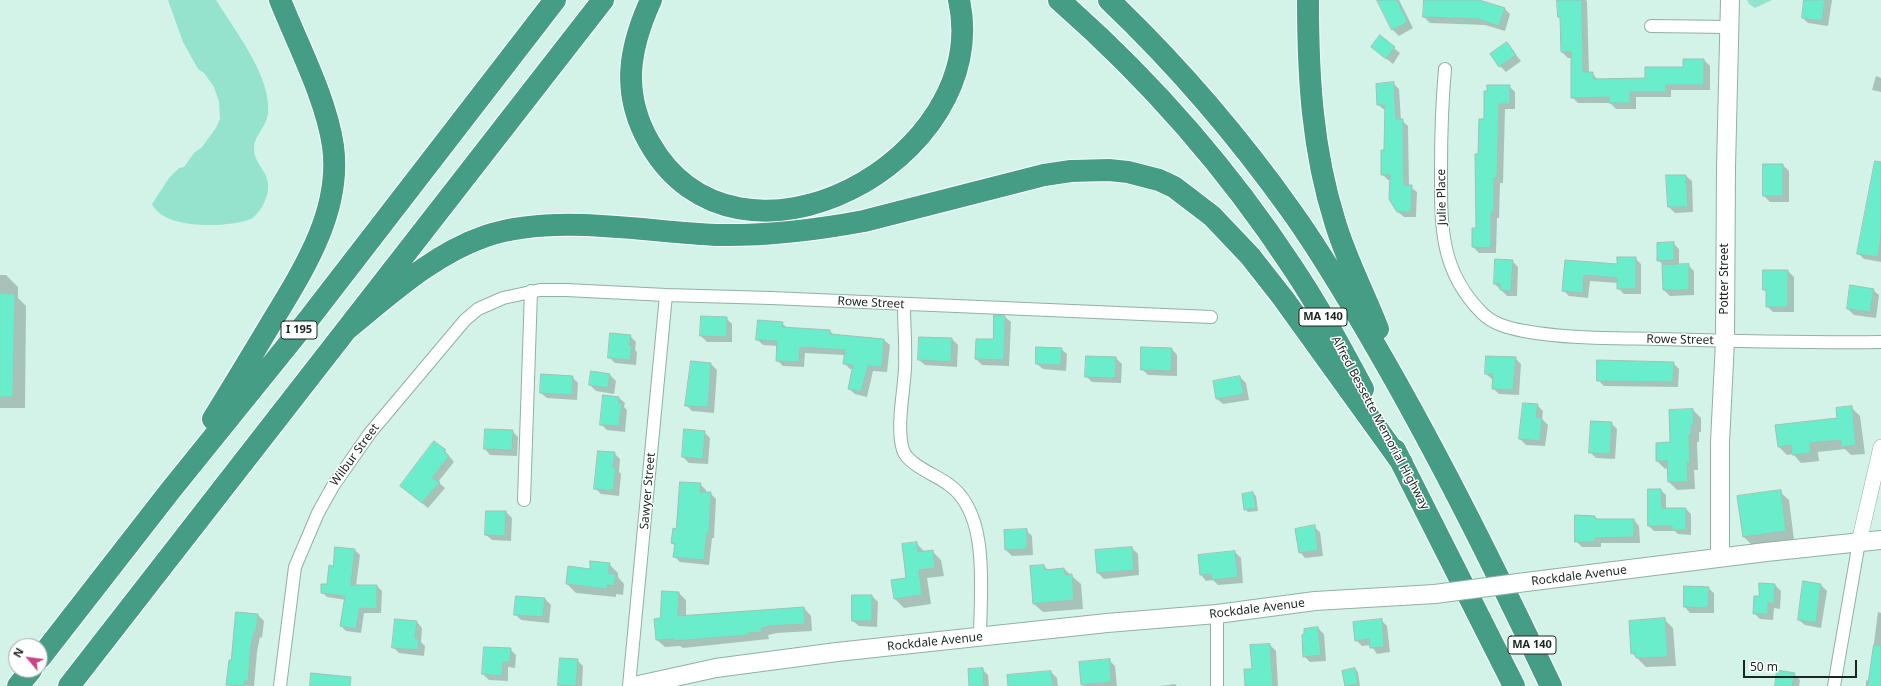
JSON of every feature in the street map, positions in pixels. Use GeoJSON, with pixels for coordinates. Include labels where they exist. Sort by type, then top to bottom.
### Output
{"type":"FeatureCollection","features":[{"type":"Feature","properties":{"kind":"highway"},"geometry":{"type":"LineString","coordinates":[[170,491],[300,275],[319,236],[329,200],[333,164],[333,146],[329,126],[306,63],[280,0]]}},
{"type":"Feature","properties":{"kind":"highway","name":"I 195"},"geometry":{"type":"LineString","coordinates":[[48,648],[170,491],[308,320],[555,0]]}},
{"type":"Feature","properties":{"kind":"highway","name":"I 195"},"geometry":{"type":"LineString","coordinates":[[69,686],[603,0]]}},
{"type":"Feature","properties":{"kind":"highway"},"geometry":{"type":"LineString","coordinates":[[651,0],[636,38],[630,78],[634,105],[643,131],[656,155],[671,173],[690,189],[710,201],[731,208],[762,211],[802,207],[849,190],[897,160],[917,140],[932,122],[945,100],[954,78],[960,55],[962,31],[960,0]]}},
{"type":"Feature","properties":{"kind":"highway","name":"Alfred Bessette Memorial Highway"},"geometry":{"type":"LineString","coordinates":[[1059,0],[1116,53],[1146,84],[1203,149],[1265,227],[1317,307],[1402,463],[1514,686]]}},
{"type":"Feature","properties":{"kind":"highway","name":"MA 140"},"geometry":{"type":"LineString","coordinates":[[1109,0],[1152,43],[1194,89],[1274,186],[1327,264],[1409,404],[1470,520],[1551,686]]}},
{"type":"Feature","properties":{"kind":"highway"},"geometry":{"type":"LineString","coordinates":[[1308,0],[1309,78],[1312,117],[1325,188],[1346,253],[1409,404]]}},
{"type":"Feature","properties":{"kind":"highway"},"geometry":{"type":"LineString","coordinates":[[346,330],[387,296],[433,263],[459,248],[486,236],[511,230],[563,226],[717,235],[778,233],[831,227],[864,220],[1044,175],[1090,169],[1122,171],[1144,175],[1174,187],[1200,206],[1225,229],[1267,277],[1402,463]]}},
{"type":"Feature","properties":{"kind":"highway"},"geometry":{"type":"LineString","coordinates":[[18,686],[24,678]]}},
{"type":"Feature","properties":{"kind":"main road","name":"Potter Street"},"geometry":{"type":"LineString","coordinates":[[1720,558],[1720,442],[1725,341],[1730,0]]}},
{"type":"Feature","properties":{"kind":"main road","name":"Rockdale Avenue"},"geometry":{"type":"LineString","coordinates":[[634,686],[745,663],[1107,623],[1218,614],[1315,601],[1434,594],[1720,558],[1881,540]]}},
{"type":"Feature","properties":{"kind":"street"},"geometry":{"type":"LineString","coordinates":[[1651,26],[1729,27]]}},
{"type":"Feature","properties":{"kind":"street","name":"Julie Place"},"geometry":{"type":"LineString","coordinates":[[1445,69],[1441,121],[1440,217],[1450,262],[1462,288],[1483,314]]}},
{"type":"Feature","properties":{"kind":"street","name":"Rowe Street"},"geometry":{"type":"LineString","coordinates":[[531,291],[585,290],[666,295],[771,298],[1210,317]]}},
{"type":"Feature","properties":{"kind":"street"},"geometry":{"type":"LineString","coordinates":[[524,500],[531,291]]}},
{"type":"Feature","properties":{"kind":"street","name":"Wilbur Street"},"geometry":{"type":"LineString","coordinates":[[280,686],[295,567],[309,532],[333,486],[370,433],[465,320],[478,309],[490,303],[516,294],[531,291]]}},
{"type":"Feature","properties":{"kind":"street","name":"Sawyer Street"},"geometry":{"type":"LineString","coordinates":[[629,686],[666,295]]}},
{"type":"Feature","properties":{"kind":"street"},"geometry":{"type":"LineString","coordinates":[[904,304],[905,367],[901,434],[904,451],[916,465],[950,484],[968,505],[977,530],[979,550],[980,638]]}},
{"type":"Feature","properties":{"kind":"street","name":"Rowe Street"},"geometry":{"type":"LineString","coordinates":[[1483,314],[1502,326],[1547,334],[1725,341],[1881,342]]}},
{"type":"Feature","properties":{"kind":"street"},"geometry":{"type":"LineString","coordinates":[[1834,686],[1859,542],[1881,447]]}},
{"type":"Feature","properties":{"kind":"street"},"geometry":{"type":"LineString","coordinates":[[1217,686],[1218,614]]}},
{"type":"Feature","properties":{"kind":"green space"},"geometry":{"type":"Polygon","coordinates":[[[168,0],[216,0],[251,55],[264,85],[268,100],[268,114],[266,122],[256,138],[254,147],[257,161],[267,178],[268,193],[262,207],[251,219],[241,222],[212,225],[182,223],[169,219],[158,212],[152,204],[169,178],[179,168],[184,167],[194,153],[202,147],[216,128],[220,119],[219,102],[214,87],[204,73],[198,69],[183,42],[168,0]]]}},
{"type":"Feature","properties":{"kind":"green space"},"geometry":{"type":"Polygon","coordinates":[[[1747,0],[1772,0],[1755,8],[1749,4],[1747,0]]]}},
{"type":"Feature","properties":{"kind":"building"},"geometry":{"type":"Polygon","coordinates":[[[1377,0],[1397,0],[1408,22],[1392,30],[1377,0]]]}},
{"type":"Feature","properties":{"kind":"building"},"geometry":{"type":"Polygon","coordinates":[[[1424,0],[1479,0],[1505,8],[1499,26],[1478,19],[1423,17],[1424,0]]]}},
{"type":"Feature","properties":{"kind":"building"},"geometry":{"type":"Polygon","coordinates":[[[1557,0],[1582,0],[1583,72],[1593,72],[1593,79],[1645,78],[1645,67],[1683,67],[1683,59],[1704,59],[1704,85],[1666,85],[1666,92],[1630,92],[1630,103],[1609,103],[1609,97],[1571,98],[1571,52],[1561,52],[1560,17],[1558,17],[1557,0]]]}},
{"type":"Feature","properties":{"kind":"building"},"geometry":{"type":"Polygon","coordinates":[[[1804,0],[1825,0],[1822,21],[1802,18],[1804,0]]]}},
{"type":"Feature","properties":{"kind":"building"},"geometry":{"type":"Polygon","coordinates":[[[1380,35],[1395,47],[1386,59],[1371,47],[1380,35]]]}},
{"type":"Feature","properties":{"kind":"building"},"geometry":{"type":"Polygon","coordinates":[[[1507,42],[1516,55],[1499,67],[1490,54],[1507,42]]]}},
{"type":"Feature","properties":{"kind":"building"},"geometry":{"type":"Polygon","coordinates":[[[1394,82],[1396,119],[1403,119],[1404,185],[1412,185],[1411,212],[1397,212],[1389,199],[1390,175],[1381,175],[1381,150],[1384,150],[1385,105],[1377,105],[1376,84],[1394,82]]]}},
{"type":"Feature","properties":{"kind":"building"},"geometry":{"type":"Polygon","coordinates":[[[1487,85],[1510,85],[1510,104],[1499,104],[1497,178],[1494,178],[1494,212],[1491,212],[1491,248],[1472,247],[1472,228],[1476,228],[1475,154],[1478,154],[1479,119],[1484,119],[1484,91],[1487,91],[1487,85]]]}},
{"type":"Feature","properties":{"kind":"building"},"geometry":{"type":"Polygon","coordinates":[[[1875,161],[1881,162],[1881,236],[1878,257],[1857,254],[1875,161]]]}},
{"type":"Feature","properties":{"kind":"building"},"geometry":{"type":"Polygon","coordinates":[[[1763,164],[1783,164],[1783,196],[1763,196],[1763,164]]]}},
{"type":"Feature","properties":{"kind":"building"},"geometry":{"type":"Polygon","coordinates":[[[1666,175],[1686,175],[1688,207],[1668,207],[1666,175]]]}},
{"type":"Feature","properties":{"kind":"building"},"geometry":{"type":"Polygon","coordinates":[[[1674,242],[1674,260],[1657,261],[1657,243],[1674,242]]]}},
{"type":"Feature","properties":{"kind":"building"},"geometry":{"type":"Polygon","coordinates":[[[1617,257],[1636,257],[1636,289],[1617,289],[1617,278],[1584,275],[1583,293],[1562,291],[1565,260],[1617,264],[1617,257]]]}},
{"type":"Feature","properties":{"kind":"building"},"geometry":{"type":"Polygon","coordinates":[[[1495,259],[1513,260],[1511,291],[1500,290],[1500,284],[1494,284],[1495,259]]]}},
{"type":"Feature","properties":{"kind":"building"},"geometry":{"type":"Polygon","coordinates":[[[1689,264],[1689,290],[1663,290],[1662,265],[1689,264]]]}},
{"type":"Feature","properties":{"kind":"building"},"geometry":{"type":"Polygon","coordinates":[[[1763,270],[1788,270],[1788,307],[1766,307],[1766,290],[1763,290],[1763,270]]]}},
{"type":"Feature","properties":{"kind":"building"},"geometry":{"type":"Polygon","coordinates":[[[1850,285],[1874,289],[1870,312],[1847,309],[1850,285]]]}},
{"type":"Feature","properties":{"kind":"building"},"geometry":{"type":"Polygon","coordinates":[[[0,293],[15,294],[13,397],[0,397],[0,293]]]}},
{"type":"Feature","properties":{"kind":"building"},"geometry":{"type":"Polygon","coordinates":[[[994,315],[1005,316],[1004,360],[975,359],[976,339],[993,339],[994,315]]]}},
{"type":"Feature","properties":{"kind":"building"},"geometry":{"type":"Polygon","coordinates":[[[701,316],[727,317],[727,337],[700,336],[701,316]]]}},
{"type":"Feature","properties":{"kind":"building"},"geometry":{"type":"Polygon","coordinates":[[[758,320],[783,322],[782,327],[830,330],[830,334],[884,339],[882,367],[868,366],[861,392],[848,389],[853,365],[843,364],[845,350],[800,347],[799,362],[776,361],[777,341],[756,340],[758,320]]]}},
{"type":"Feature","properties":{"kind":"building"},"geometry":{"type":"Polygon","coordinates":[[[610,333],[631,335],[629,345],[632,345],[630,360],[608,358],[610,333]]]}},
{"type":"Feature","properties":{"kind":"building"},"geometry":{"type":"Polygon","coordinates":[[[919,337],[952,338],[951,362],[918,360],[919,337]]]}},
{"type":"Feature","properties":{"kind":"building"},"geometry":{"type":"Polygon","coordinates":[[[1036,347],[1062,348],[1061,365],[1036,364],[1036,347]]]}},
{"type":"Feature","properties":{"kind":"building"},"geometry":{"type":"Polygon","coordinates":[[[1141,347],[1172,348],[1171,371],[1141,370],[1141,347]]]}},
{"type":"Feature","properties":{"kind":"building"},"geometry":{"type":"Polygon","coordinates":[[[1086,356],[1116,357],[1115,378],[1085,377],[1086,356]]]}},
{"type":"Feature","properties":{"kind":"building"},"geometry":{"type":"Polygon","coordinates":[[[1486,356],[1516,357],[1513,390],[1492,389],[1493,374],[1485,374],[1486,356]]]}},
{"type":"Feature","properties":{"kind":"building"},"geometry":{"type":"Polygon","coordinates":[[[1597,360],[1674,362],[1673,382],[1597,381],[1597,360]]]}},
{"type":"Feature","properties":{"kind":"building"},"geometry":{"type":"Polygon","coordinates":[[[691,361],[711,363],[708,407],[685,406],[691,361]]]}},
{"type":"Feature","properties":{"kind":"building"},"geometry":{"type":"Polygon","coordinates":[[[591,371],[610,374],[608,388],[589,385],[591,371]]]}},
{"type":"Feature","properties":{"kind":"building"},"geometry":{"type":"Polygon","coordinates":[[[541,374],[573,376],[572,395],[540,393],[541,374]]]}},
{"type":"Feature","properties":{"kind":"building"},"geometry":{"type":"Polygon","coordinates":[[[1240,376],[1244,394],[1216,399],[1213,381],[1240,376]]]}},
{"type":"Feature","properties":{"kind":"building"},"geometry":{"type":"Polygon","coordinates":[[[603,395],[619,397],[619,403],[622,403],[619,426],[600,425],[603,395]]]}},
{"type":"Feature","properties":{"kind":"building"},"geometry":{"type":"Polygon","coordinates":[[[1523,403],[1538,404],[1536,417],[1542,418],[1540,441],[1519,439],[1523,403]]]}},
{"type":"Feature","properties":{"kind":"building"},"geometry":{"type":"Polygon","coordinates":[[[1852,406],[1856,445],[1841,447],[1841,440],[1810,443],[1811,453],[1792,455],[1791,445],[1778,447],[1775,425],[1837,418],[1836,408],[1852,406]]]}},
{"type":"Feature","properties":{"kind":"building"},"geometry":{"type":"Polygon","coordinates":[[[1693,409],[1694,425],[1691,425],[1691,435],[1689,435],[1690,463],[1687,463],[1688,482],[1668,482],[1667,461],[1656,461],[1656,443],[1670,442],[1669,410],[1693,409]]]}},
{"type":"Feature","properties":{"kind":"building"},"geometry":{"type":"Polygon","coordinates":[[[1591,421],[1612,422],[1610,454],[1589,453],[1591,421]]]}},
{"type":"Feature","properties":{"kind":"building"},"geometry":{"type":"Polygon","coordinates":[[[485,429],[513,430],[512,450],[484,449],[485,429]]]}},
{"type":"Feature","properties":{"kind":"building"},"geometry":{"type":"Polygon","coordinates":[[[684,429],[705,431],[703,459],[682,457],[684,429]]]}},
{"type":"Feature","properties":{"kind":"building"},"geometry":{"type":"Polygon","coordinates":[[[434,441],[446,450],[444,452],[449,456],[432,478],[440,482],[422,503],[400,486],[434,441]]]}},
{"type":"Feature","properties":{"kind":"building"},"geometry":{"type":"Polygon","coordinates":[[[598,451],[615,452],[613,467],[616,468],[613,491],[594,489],[598,451]]]}},
{"type":"Feature","properties":{"kind":"building"},"geometry":{"type":"Polygon","coordinates":[[[680,482],[701,483],[700,492],[711,492],[709,534],[707,533],[704,560],[673,557],[675,544],[671,543],[673,528],[676,529],[680,482]]]}},
{"type":"Feature","properties":{"kind":"building"},"geometry":{"type":"Polygon","coordinates":[[[1648,489],[1661,489],[1662,508],[1686,508],[1686,530],[1672,530],[1672,526],[1648,526],[1648,489]]]}},
{"type":"Feature","properties":{"kind":"building"},"geometry":{"type":"Polygon","coordinates":[[[1781,490],[1786,531],[1743,537],[1737,496],[1781,490]]]}},
{"type":"Feature","properties":{"kind":"building"},"geometry":{"type":"Polygon","coordinates":[[[1253,492],[1256,508],[1244,510],[1242,494],[1253,492]]]}},
{"type":"Feature","properties":{"kind":"building"},"geometry":{"type":"Polygon","coordinates":[[[486,511],[506,511],[505,536],[485,535],[486,511]]]}},
{"type":"Feature","properties":{"kind":"building"},"geometry":{"type":"Polygon","coordinates":[[[1575,515],[1595,516],[1595,519],[1634,519],[1634,537],[1595,538],[1595,542],[1575,542],[1575,515]]]}},
{"type":"Feature","properties":{"kind":"building"},"geometry":{"type":"Polygon","coordinates":[[[1315,525],[1318,550],[1299,553],[1295,529],[1315,525]]]}},
{"type":"Feature","properties":{"kind":"building"},"geometry":{"type":"Polygon","coordinates":[[[1027,529],[1027,549],[1005,550],[1004,530],[1027,529]]]}},
{"type":"Feature","properties":{"kind":"building"},"geometry":{"type":"Polygon","coordinates":[[[917,542],[918,552],[933,550],[935,568],[919,570],[922,595],[894,599],[891,580],[906,578],[902,544],[917,542]]]}},
{"type":"Feature","properties":{"kind":"building"},"geometry":{"type":"Polygon","coordinates":[[[335,547],[355,549],[351,585],[377,585],[377,609],[360,608],[356,629],[340,626],[345,596],[321,593],[321,584],[329,584],[327,583],[329,565],[333,566],[335,547]]]}},
{"type":"Feature","properties":{"kind":"building"},"geometry":{"type":"Polygon","coordinates":[[[1132,547],[1134,570],[1097,573],[1095,550],[1132,547]]]}},
{"type":"Feature","properties":{"kind":"building"},"geometry":{"type":"Polygon","coordinates":[[[1235,551],[1238,577],[1212,580],[1211,574],[1200,575],[1198,555],[1235,551]]]}},
{"type":"Feature","properties":{"kind":"building"},"geometry":{"type":"Polygon","coordinates":[[[590,561],[610,563],[608,573],[616,574],[614,586],[607,585],[607,589],[566,584],[568,566],[590,569],[590,561]]]}},
{"type":"Feature","properties":{"kind":"building"},"geometry":{"type":"Polygon","coordinates":[[[1044,565],[1045,570],[1064,568],[1065,575],[1072,574],[1074,600],[1033,604],[1030,566],[1044,565]]]}},
{"type":"Feature","properties":{"kind":"building"},"geometry":{"type":"Polygon","coordinates":[[[1803,581],[1821,584],[1816,623],[1798,620],[1803,581]]]}},
{"type":"Feature","properties":{"kind":"building"},"geometry":{"type":"Polygon","coordinates":[[[1759,583],[1775,584],[1774,603],[1768,603],[1768,614],[1753,614],[1754,596],[1759,596],[1759,583]]]}},
{"type":"Feature","properties":{"kind":"building"},"geometry":{"type":"Polygon","coordinates":[[[1684,586],[1709,587],[1708,608],[1684,607],[1684,586]]]}},
{"type":"Feature","properties":{"kind":"building"},"geometry":{"type":"Polygon","coordinates":[[[662,591],[679,592],[678,616],[804,607],[805,624],[769,626],[761,628],[762,632],[748,633],[748,635],[674,641],[674,639],[656,640],[654,619],[660,618],[662,591]]]}},
{"type":"Feature","properties":{"kind":"building"},"geometry":{"type":"Polygon","coordinates":[[[852,595],[872,595],[872,621],[852,621],[852,595]]]}},
{"type":"Feature","properties":{"kind":"building"},"geometry":{"type":"Polygon","coordinates":[[[516,596],[545,598],[543,617],[514,615],[516,596]]]}},
{"type":"Feature","properties":{"kind":"building"},"geometry":{"type":"Polygon","coordinates":[[[236,612],[258,614],[256,632],[254,632],[251,646],[248,681],[245,681],[244,686],[226,685],[229,660],[231,660],[236,612]]]}},
{"type":"Feature","properties":{"kind":"building"},"geometry":{"type":"Polygon","coordinates":[[[1665,618],[1668,657],[1636,658],[1635,653],[1631,654],[1629,621],[1665,618]]]}},
{"type":"Feature","properties":{"kind":"building"},"geometry":{"type":"Polygon","coordinates":[[[395,619],[417,621],[415,638],[419,639],[418,650],[392,648],[395,619]]]}},
{"type":"Feature","properties":{"kind":"building"},"geometry":{"type":"Polygon","coordinates":[[[1382,619],[1384,647],[1370,648],[1369,639],[1355,641],[1353,622],[1382,619]]]}},
{"type":"Feature","properties":{"kind":"building"},"geometry":{"type":"Polygon","coordinates":[[[1318,627],[1321,655],[1303,657],[1302,635],[1304,634],[1304,629],[1318,627]]]}},
{"type":"Feature","properties":{"kind":"building"},"geometry":{"type":"Polygon","coordinates":[[[1270,644],[1273,686],[1245,686],[1244,669],[1252,669],[1250,645],[1270,644]]]}},
{"type":"Feature","properties":{"kind":"building"},"geometry":{"type":"Polygon","coordinates":[[[1874,645],[1881,645],[1881,686],[1868,686],[1874,645]]]}},
{"type":"Feature","properties":{"kind":"building"},"geometry":{"type":"Polygon","coordinates":[[[484,647],[511,648],[510,662],[503,662],[502,676],[482,674],[484,647]]]}},
{"type":"Feature","properties":{"kind":"building"},"geometry":{"type":"Polygon","coordinates":[[[560,658],[578,659],[576,686],[558,685],[560,658]]]}},
{"type":"Feature","properties":{"kind":"building"},"geometry":{"type":"Polygon","coordinates":[[[1110,659],[1111,682],[1081,685],[1079,662],[1110,659]]]}},
{"type":"Feature","properties":{"kind":"building"},"geometry":{"type":"Polygon","coordinates":[[[983,668],[984,686],[969,686],[968,669],[983,668]]]}},
{"type":"Feature","properties":{"kind":"building"},"geometry":{"type":"Polygon","coordinates":[[[1355,668],[1358,684],[1345,686],[1342,671],[1355,668]]]}},
{"type":"Feature","properties":{"kind":"building"},"geometry":{"type":"Polygon","coordinates":[[[1777,670],[1795,673],[1792,686],[1775,686],[1777,670]]]}},
{"type":"Feature","properties":{"kind":"building"},"geometry":{"type":"Polygon","coordinates":[[[1051,671],[1053,686],[1008,686],[1007,675],[1051,671]]]}},
{"type":"Feature","properties":{"kind":"building"},"geometry":{"type":"Polygon","coordinates":[[[311,673],[351,677],[350,686],[310,686],[311,673]]]}}]}
